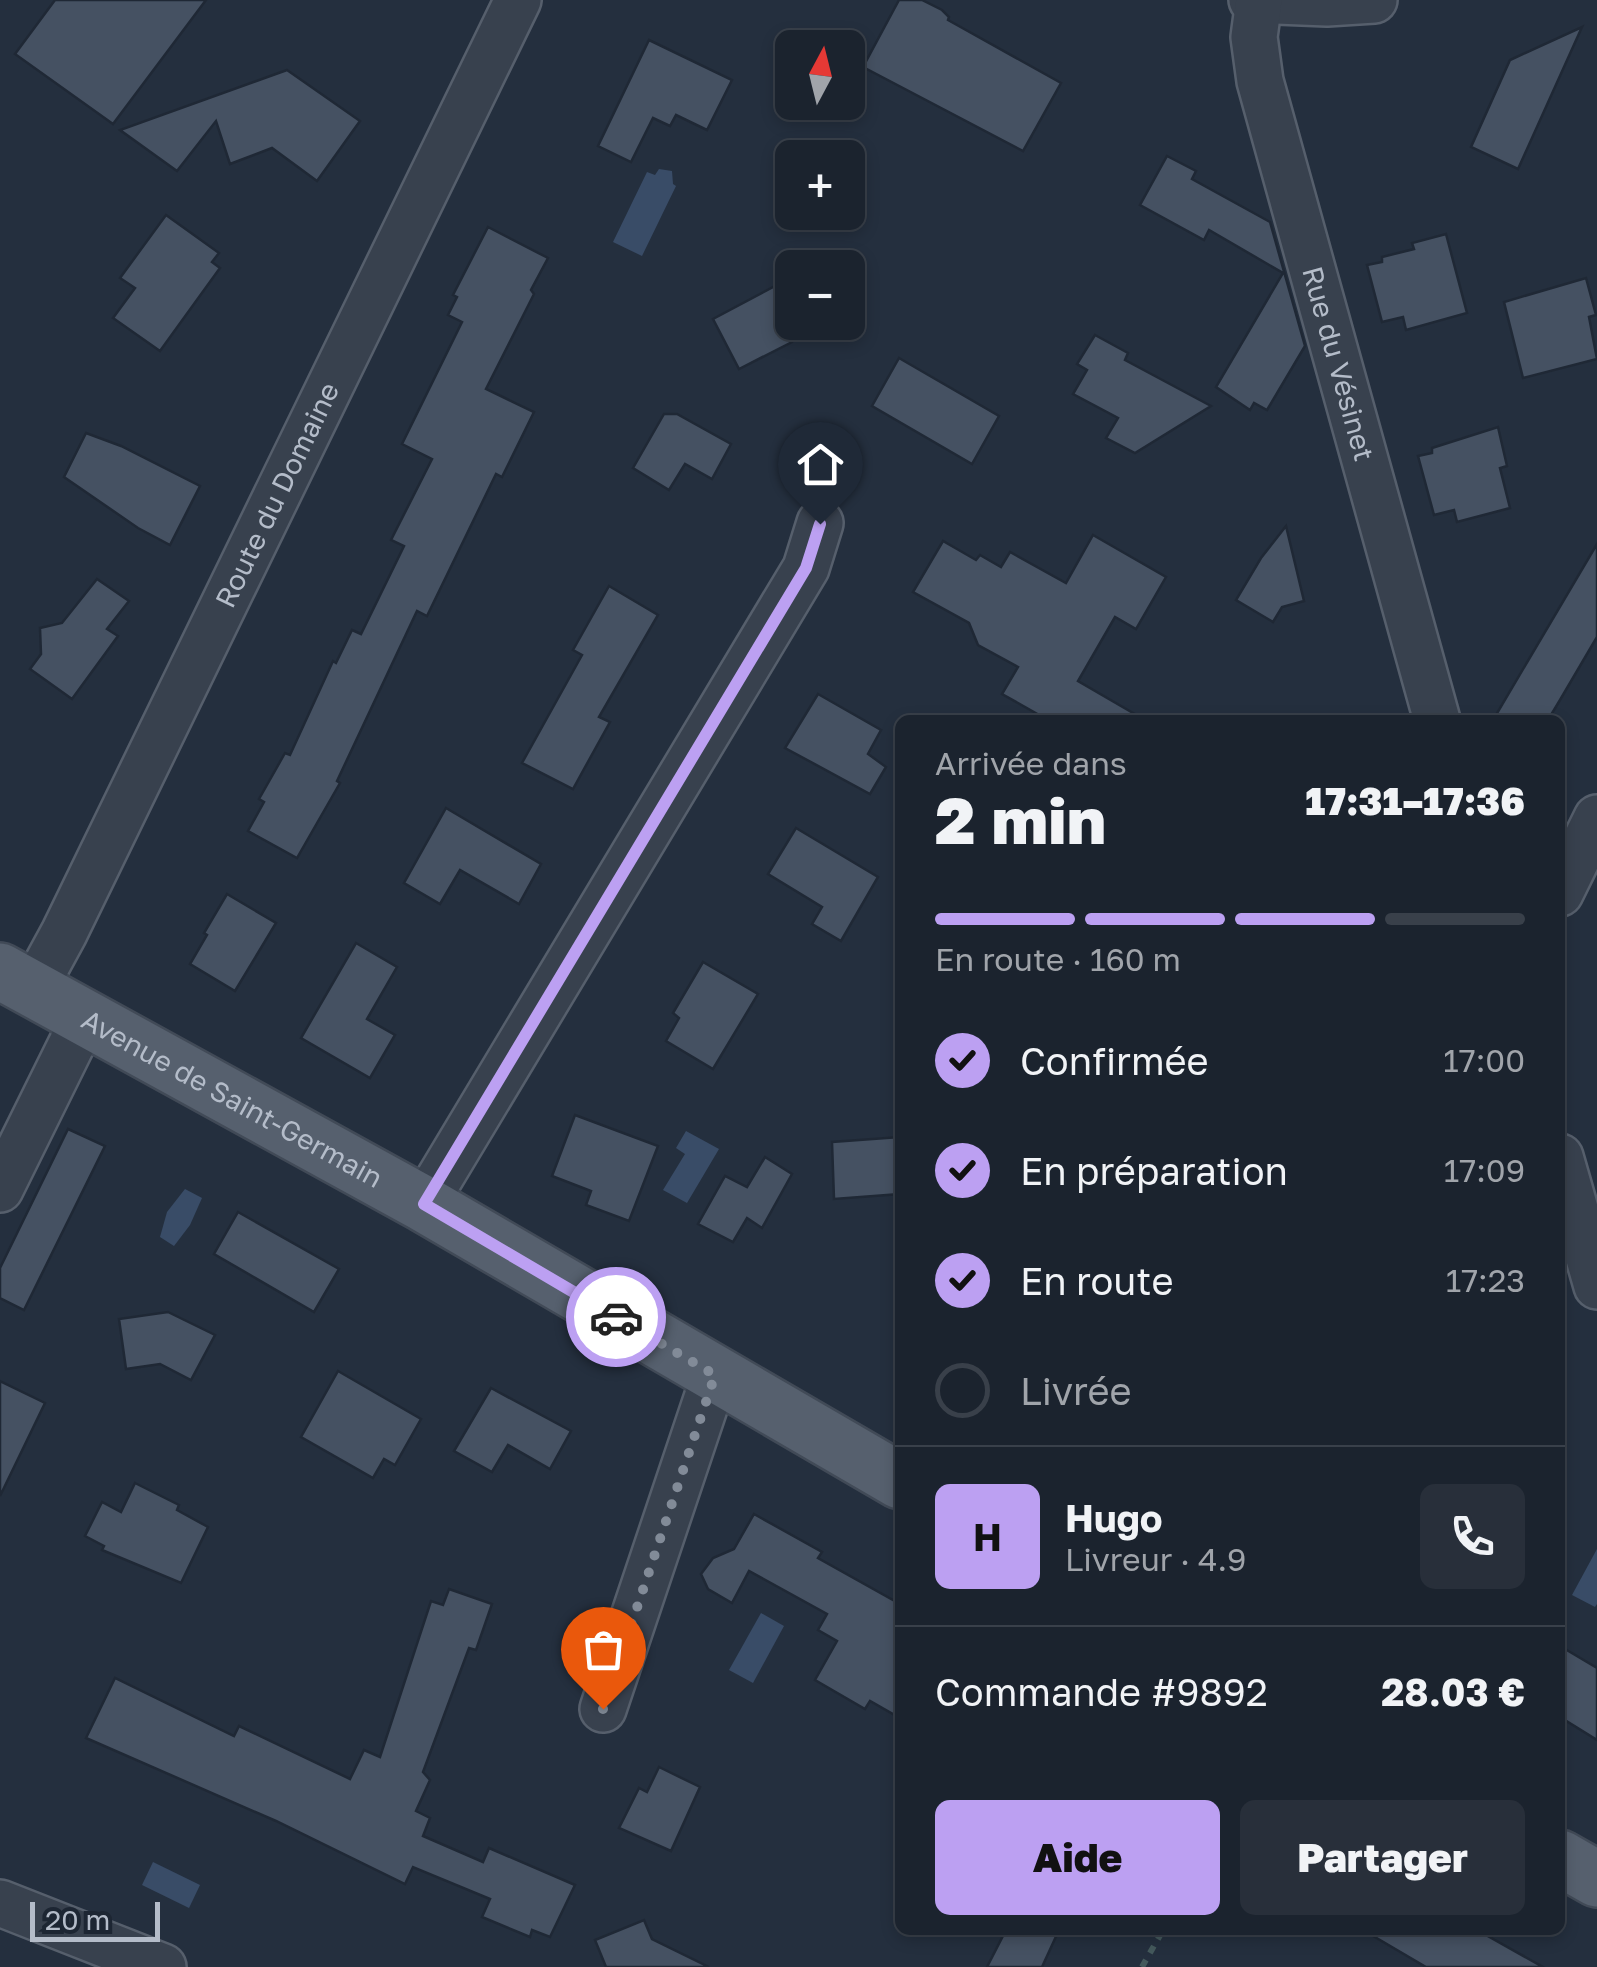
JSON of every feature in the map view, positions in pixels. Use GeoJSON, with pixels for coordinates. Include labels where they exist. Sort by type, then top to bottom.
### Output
{"type":"FeatureCollection","features":[{"type":"Feature","properties":{"kind":"main road","name":"Avenue de Saint-Germain"},"geometry":{"type":"LineString","coordinates":[[16,980],[424,1204],[895,1477]]}},
{"type":"Feature","properties":{"kind":"main road"},"geometry":{"type":"LineString","coordinates":[[1565,1861],[1597,1879]]}},
{"type":"Feature","properties":{"kind":"street","name":"Route du Domaine"},"geometry":{"type":"LineString","coordinates":[[16,980],[64,933],[518,0]]}},
{"type":"Feature","properties":{"kind":"street"},"geometry":{"type":"LineString","coordinates":[[1256,1],[1374,0]]}},
{"type":"Feature","properties":{"kind":"street","name":"Rue du Vésinet"},"geometry":{"type":"LineString","coordinates":[[1256,1],[1254,37],[1260,81],[1436,715]]}},
{"type":"Feature","properties":{"kind":"street"},"geometry":{"type":"LineString","coordinates":[[424,1204],[806,568],[820,524]]}},
{"type":"Feature","properties":{"kind":"street"},"geometry":{"type":"LineString","coordinates":[[1565,883],[1597,818]]}},
{"type":"Feature","properties":{"kind":"street"},"geometry":{"type":"LineString","coordinates":[[0,1189],[84,1017]]}},
{"type":"Feature","properties":{"kind":"street"},"geometry":{"type":"LineString","coordinates":[[1565,1174],[1597,1286]]}},
{"type":"Feature","properties":{"kind":"street"},"geometry":{"type":"LineString","coordinates":[[603,1709],[715,1375]]}},
{"type":"Feature","properties":{"kind":"street"},"geometry":{"type":"LineString","coordinates":[[0,1903],[163,1967]]}},
{"type":"Feature","properties":{"kind":"path"},"geometry":{"type":"LineString","coordinates":[[1142,1967],[1160,1935]]}},
{"type":"Feature","properties":{"kind":"water"},"geometry":{"type":"Polygon","coordinates":[[[659,169],[672,171],[676,186],[642,256],[613,242],[647,172],[655,175],[659,169]]]}},
{"type":"Feature","properties":{"kind":"water"},"geometry":{"type":"Polygon","coordinates":[[[686,1131],[719,1149],[687,1203],[663,1190],[685,1154],[676,1148],[686,1131]]]}},
{"type":"Feature","properties":{"kind":"water"},"geometry":{"type":"Polygon","coordinates":[[[185,1189],[202,1198],[190,1225],[174,1246],[160,1237],[167,1212],[185,1189]]]}},
{"type":"Feature","properties":{"kind":"water"},"geometry":{"type":"Polygon","coordinates":[[[1597,1549],[1597,1604],[1595,1607],[1572,1595],[1597,1549]]]}},
{"type":"Feature","properties":{"kind":"water"},"geometry":{"type":"Polygon","coordinates":[[[761,1613],[784,1626],[753,1683],[729,1670],[761,1613]]]}},
{"type":"Feature","properties":{"kind":"water"},"geometry":{"type":"Polygon","coordinates":[[[153,1862],[200,1885],[189,1908],[142,1885],[153,1862]]]}},
{"type":"Feature","properties":{"kind":"building"},"geometry":{"type":"Polygon","coordinates":[[[55,0],[206,0],[113,124],[15,54],[55,0]]]}},
{"type":"Feature","properties":{"kind":"building"},"geometry":{"type":"Polygon","coordinates":[[[899,0],[922,0],[942,10],[948,20],[1061,83],[1023,151],[865,68],[899,0]]]}},
{"type":"Feature","properties":{"kind":"building"},"geometry":{"type":"Polygon","coordinates":[[[1582,27],[1518,169],[1471,147],[1510,60],[1582,27]]]}},
{"type":"Feature","properties":{"kind":"building"},"geometry":{"type":"Polygon","coordinates":[[[649,40],[732,80],[707,130],[676,115],[670,126],[653,118],[631,162],[598,146],[649,40]]]}},
{"type":"Feature","properties":{"kind":"building"},"geometry":{"type":"Polygon","coordinates":[[[287,70],[360,121],[317,181],[272,148],[230,164],[216,121],[177,171],[120,130],[287,70]]]}},
{"type":"Feature","properties":{"kind":"building"},"geometry":{"type":"Polygon","coordinates":[[[1167,156],[1196,171],[1192,179],[1270,222],[1305,346],[1267,410],[1254,403],[1250,410],[1216,387],[1283,273],[1209,230],[1204,240],[1140,205],[1167,156]]]}},
{"type":"Feature","properties":{"kind":"building"},"geometry":{"type":"Polygon","coordinates":[[[166,215],[219,253],[212,262],[220,268],[160,351],[113,318],[135,288],[120,278],[166,215]]]}},
{"type":"Feature","properties":{"kind":"building"},"geometry":{"type":"Polygon","coordinates":[[[488,227],[548,258],[486,389],[534,412],[502,477],[496,474],[427,616],[417,611],[337,781],[340,783],[297,858],[248,831],[264,802],[259,799],[285,753],[290,755],[333,661],[336,663],[352,630],[361,634],[404,546],[391,540],[432,459],[402,444],[462,322],[448,315],[457,297],[453,295],[488,227]]]}},
{"type":"Feature","properties":{"kind":"building"},"geometry":{"type":"Polygon","coordinates":[[[1446,234],[1467,313],[1406,330],[1403,317],[1382,322],[1367,265],[1414,249],[1412,243],[1446,234]]]}},
{"type":"Feature","properties":{"kind":"building"},"geometry":{"type":"Polygon","coordinates":[[[1586,278],[1596,315],[1589,317],[1597,359],[1523,378],[1504,302],[1586,278]]]}},
{"type":"Feature","properties":{"kind":"building"},"geometry":{"type":"Polygon","coordinates":[[[775,286],[775,340],[792,342],[739,369],[713,319],[775,286]]]}},
{"type":"Feature","properties":{"kind":"building"},"geometry":{"type":"Polygon","coordinates":[[[1095,335],[1128,353],[1125,360],[1211,406],[1135,453],[1106,438],[1118,418],[1073,394],[1087,370],[1077,364],[1095,335]]]}},
{"type":"Feature","properties":{"kind":"building"},"geometry":{"type":"Polygon","coordinates":[[[899,358],[999,416],[972,464],[872,406],[899,358]]]}},
{"type":"Feature","properties":{"kind":"building"},"geometry":{"type":"Polygon","coordinates":[[[664,414],[677,414],[731,444],[712,479],[685,464],[669,490],[633,468],[664,414]]]}},
{"type":"Feature","properties":{"kind":"building"},"geometry":{"type":"Polygon","coordinates":[[[1498,427],[1507,466],[1500,468],[1510,508],[1457,522],[1454,510],[1434,515],[1418,456],[1498,427]]]}},
{"type":"Feature","properties":{"kind":"building"},"geometry":{"type":"Polygon","coordinates":[[[86,433],[200,486],[170,545],[64,477],[86,433]]]}},
{"type":"Feature","properties":{"kind":"building"},"geometry":{"type":"Polygon","coordinates":[[[1286,526],[1304,601],[1282,607],[1273,622],[1236,600],[1286,526]]]}},
{"type":"Feature","properties":{"kind":"building"},"geometry":{"type":"Polygon","coordinates":[[[1093,535],[1166,577],[1136,629],[1115,617],[1078,681],[1136,715],[1039,715],[1002,694],[1018,667],[978,645],[969,623],[913,592],[943,541],[976,560],[980,555],[1001,567],[1010,552],[1066,583],[1093,535]]]}},
{"type":"Feature","properties":{"kind":"building"},"geometry":{"type":"Polygon","coordinates":[[[1597,544],[1597,637],[1560,700],[1551,715],[1496,715],[1597,544]]]}},
{"type":"Feature","properties":{"kind":"building"},"geometry":{"type":"Polygon","coordinates":[[[97,579],[129,601],[107,629],[118,636],[72,699],[30,669],[41,654],[40,628],[62,623],[97,579]]]}},
{"type":"Feature","properties":{"kind":"building"},"geometry":{"type":"Polygon","coordinates":[[[609,586],[658,615],[599,717],[610,722],[573,789],[522,763],[582,655],[573,650],[609,586]]]}},
{"type":"Feature","properties":{"kind":"building"},"geometry":{"type":"Polygon","coordinates":[[[818,694],[881,730],[868,754],[886,767],[870,794],[785,748],[818,694]]]}},
{"type":"Feature","properties":{"kind":"building"},"geometry":{"type":"Polygon","coordinates":[[[446,808],[541,864],[519,904],[460,870],[440,904],[404,883],[446,808]]]}},
{"type":"Feature","properties":{"kind":"building"},"geometry":{"type":"Polygon","coordinates":[[[796,828],[878,877],[841,941],[812,924],[822,907],[768,874],[796,828]]]}},
{"type":"Feature","properties":{"kind":"building"},"geometry":{"type":"Polygon","coordinates":[[[227,894],[276,923],[235,991],[190,964],[227,894]]]}},
{"type":"Feature","properties":{"kind":"building"},"geometry":{"type":"Polygon","coordinates":[[[356,943],[397,967],[367,1019],[395,1035],[370,1078],[301,1038],[356,943]]]}},
{"type":"Feature","properties":{"kind":"building"},"geometry":{"type":"Polygon","coordinates":[[[703,962],[758,994],[713,1069],[666,1041],[679,1018],[673,1013],[703,962]]]}},
{"type":"Feature","properties":{"kind":"building"},"geometry":{"type":"Polygon","coordinates":[[[575,1115],[658,1146],[629,1221],[586,1205],[591,1191],[552,1176],[575,1115]]]}},
{"type":"Feature","properties":{"kind":"building"},"geometry":{"type":"Polygon","coordinates":[[[68,1129],[105,1146],[24,1310],[0,1298],[0,1268],[68,1129]]]}},
{"type":"Feature","properties":{"kind":"building"},"geometry":{"type":"Polygon","coordinates":[[[895,1137],[895,1194],[834,1199],[832,1142],[895,1137]]]}},
{"type":"Feature","properties":{"kind":"building"},"geometry":{"type":"Polygon","coordinates":[[[765,1157],[792,1174],[762,1228],[747,1218],[733,1242],[698,1224],[725,1176],[747,1187],[765,1157]]]}},
{"type":"Feature","properties":{"kind":"building"},"geometry":{"type":"Polygon","coordinates":[[[238,1212],[339,1269],[314,1312],[214,1254],[238,1212]]]}},
{"type":"Feature","properties":{"kind":"building"},"geometry":{"type":"Polygon","coordinates":[[[168,1312],[215,1335],[191,1380],[160,1364],[126,1369],[119,1319],[168,1312]]]}},
{"type":"Feature","properties":{"kind":"building"},"geometry":{"type":"Polygon","coordinates":[[[338,1371],[421,1419],[395,1465],[384,1459],[373,1478],[301,1437],[338,1371]]]}},
{"type":"Feature","properties":{"kind":"building"},"geometry":{"type":"Polygon","coordinates":[[[0,1381],[45,1403],[0,1496],[0,1381]]]}},
{"type":"Feature","properties":{"kind":"building"},"geometry":{"type":"Polygon","coordinates":[[[491,1388],[571,1431],[550,1469],[508,1445],[492,1472],[454,1451],[491,1388]]]}},
{"type":"Feature","properties":{"kind":"building"},"geometry":{"type":"Polygon","coordinates":[[[135,1483],[179,1505],[177,1510],[208,1527],[181,1583],[102,1550],[104,1546],[85,1536],[102,1502],[121,1512],[135,1483]]]}},
{"type":"Feature","properties":{"kind":"building"},"geometry":{"type":"Polygon","coordinates":[[[754,1514],[822,1552],[818,1558],[895,1601],[895,1715],[870,1701],[865,1709],[815,1680],[837,1641],[818,1630],[827,1614],[749,1571],[732,1603],[708,1589],[701,1574],[713,1558],[734,1549],[754,1514]]]}},
{"type":"Feature","properties":{"kind":"building"},"geometry":{"type":"Polygon","coordinates":[[[449,1589],[492,1604],[476,1650],[469,1648],[423,1772],[430,1780],[416,1811],[430,1818],[423,1836],[483,1862],[489,1848],[575,1885],[550,1937],[532,1930],[530,1937],[482,1917],[490,1899],[413,1867],[405,1884],[276,1821],[86,1738],[115,1678],[234,1736],[239,1726],[350,1779],[364,1750],[380,1757],[431,1601],[443,1605],[449,1589]]]}},
{"type":"Feature","properties":{"kind":"building"},"geometry":{"type":"Polygon","coordinates":[[[1565,1649],[1597,1668],[1597,1740],[1565,1720],[1565,1649]]]}},
{"type":"Feature","properties":{"kind":"building"},"geometry":{"type":"Polygon","coordinates":[[[659,1767],[700,1787],[671,1851],[619,1828],[639,1788],[647,1792],[659,1767]]]}},
{"type":"Feature","properties":{"kind":"building"},"geometry":{"type":"Polygon","coordinates":[[[644,1920],[652,1939],[709,1967],[606,1967],[595,1940],[644,1920]]]}},
{"type":"Feature","properties":{"kind":"building"},"geometry":{"type":"Polygon","coordinates":[[[1003,1935],[1057,1935],[1042,1967],[987,1967],[1003,1935]]]}},
{"type":"Feature","properties":{"kind":"building"},"geometry":{"type":"Polygon","coordinates":[[[1372,1935],[1486,1935],[1543,1967],[1426,1967],[1372,1935]]]}},
{"type":"Feature","properties":{"kind":"way so far"},"geometry":{"type":"LineString","coordinates":[[603,1709],[715,1375],[616,1317]]}},
{"type":"Feature","properties":{"kind":"route"},"geometry":{"type":"LineString","coordinates":[[616,1317],[424,1204],[806,568],[820,524]]}}]}
